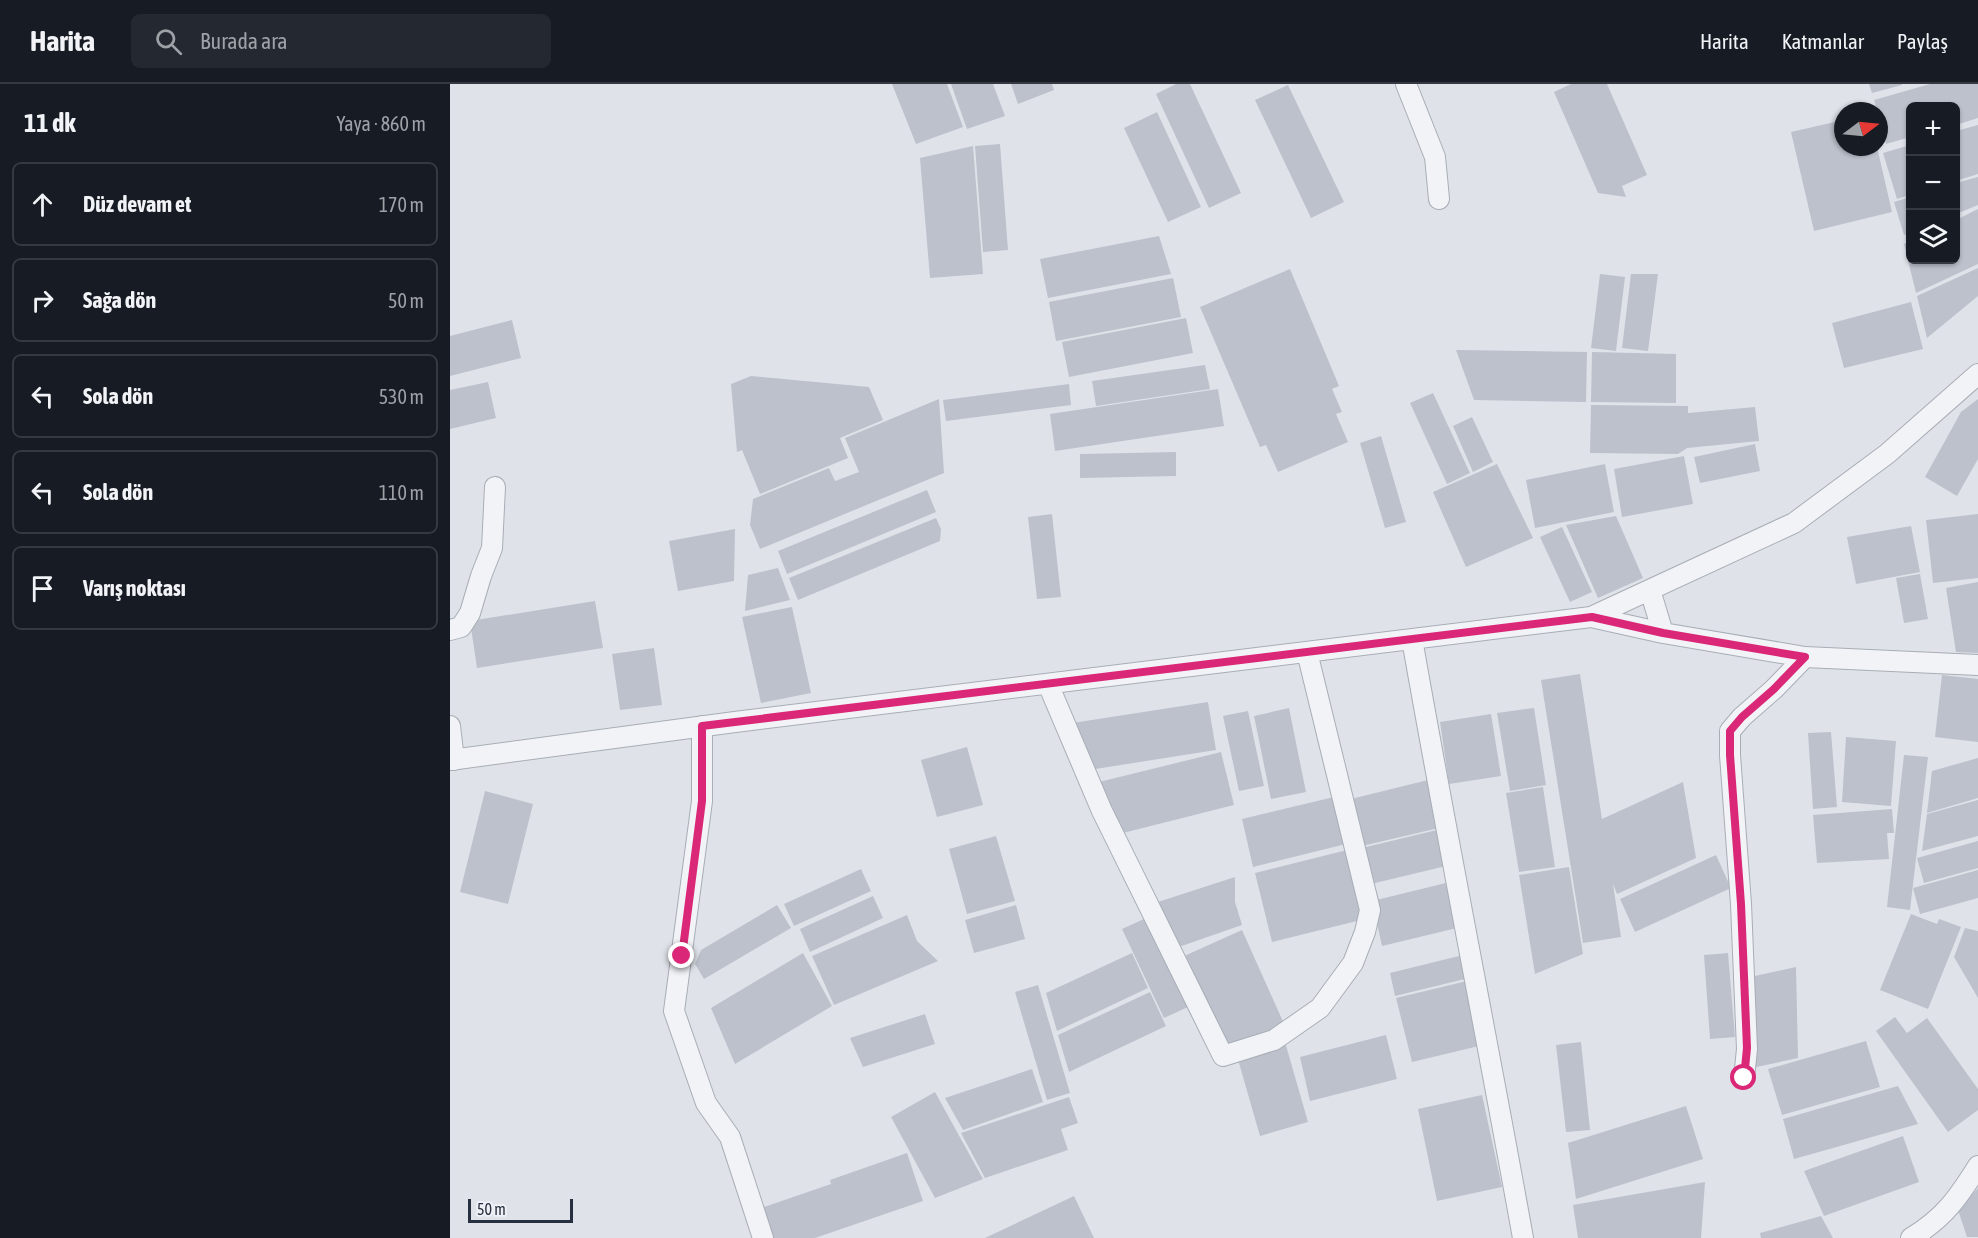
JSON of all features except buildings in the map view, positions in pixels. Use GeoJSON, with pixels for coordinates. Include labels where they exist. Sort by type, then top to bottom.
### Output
{"type":"FeatureCollection","features":[{"type":"Feature","properties":{"kind":"street"},"geometry":{"type":"LineString","coordinates":[[1406,84],[1435,157],[1439,199]]}},
{"type":"Feature","properties":{"kind":"street"},"geometry":{"type":"LineString","coordinates":[[450,726],[452,760],[702,726],[1592,617],[1794,523],[1887,454],[1978,374]]}},
{"type":"Feature","properties":{"kind":"street"},"geometry":{"type":"LineString","coordinates":[[450,630],[461,627],[470,613],[492,548],[495,487]]}},
{"type":"Feature","properties":{"kind":"street"},"geometry":{"type":"LineString","coordinates":[[1650,590],[1663,633]]}},
{"type":"Feature","properties":{"kind":"street"},"geometry":{"type":"LineString","coordinates":[[1592,617],[1663,633],[1805,657],[1978,665]]}},
{"type":"Feature","properties":{"kind":"street"},"geometry":{"type":"LineString","coordinates":[[1412,639],[1523,1238]]}},
{"type":"Feature","properties":{"kind":"street"},"geometry":{"type":"LineString","coordinates":[[1048,684],[1102,811],[1223,1056],[1274,1040],[1320,1008],[1353,963],[1365,932],[1370,910],[1307,652]]}},
{"type":"Feature","properties":{"kind":"street"},"geometry":{"type":"LineString","coordinates":[[1744,1078],[1747,1048],[1730,731],[1805,657]]}},
{"type":"Feature","properties":{"kind":"street"},"geometry":{"type":"LineString","coordinates":[[702,726],[702,801],[674,1011],[706,1103],[730,1137],[763,1238]]}},
{"type":"Feature","properties":{"kind":"street"},"geometry":{"type":"LineString","coordinates":[[1911,1238],[1932,1225],[1960,1195],[1978,1166]]}},
{"type":"Feature","properties":{"kind":"route"},"geometry":{"type":"LineString","coordinates":[[682,956],[702,801],[702,726],[1592,617],[1663,633],[1805,657],[1730,731],[1747,1048],[1744,1078]]}}]}
